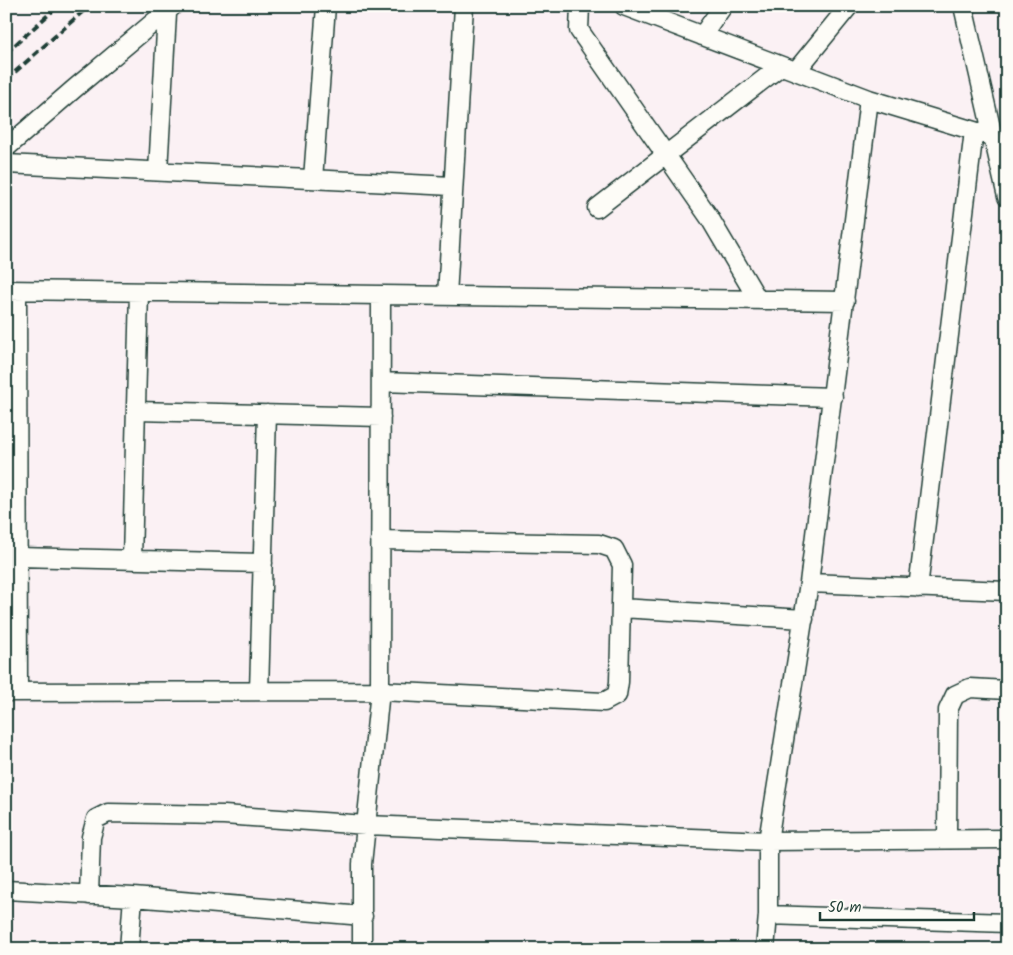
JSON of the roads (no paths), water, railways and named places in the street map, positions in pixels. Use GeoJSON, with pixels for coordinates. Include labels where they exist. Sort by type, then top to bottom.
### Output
{"type":"FeatureCollection","features":[{"type":"Feature","properties":{"kind":"street"},"geometry":{"type":"LineString","coordinates":[[312,179],[326,6]]}},
{"type":"Feature","properties":{"kind":"street"},"geometry":{"type":"LineString","coordinates":[[447,296],[464,6]]}},
{"type":"Feature","properties":{"kind":"street"},"geometry":{"type":"LineString","coordinates":[[580,6],[579,30],[709,217],[758,300]]}},
{"type":"Feature","properties":{"kind":"street"},"geometry":{"type":"LineString","coordinates":[[624,6],[869,99],[991,136]]}},
{"type":"Feature","properties":{"kind":"street"},"geometry":{"type":"LineString","coordinates":[[702,36],[724,6]]}},
{"type":"Feature","properties":{"kind":"street"},"geometry":{"type":"LineString","coordinates":[[597,208],[788,68],[849,6]]}},
{"type":"Feature","properties":{"kind":"street"},"geometry":{"type":"LineString","coordinates":[[963,6],[991,136],[1007,197]]}},
{"type":"Feature","properties":{"kind":"street"},"geometry":{"type":"LineString","coordinates":[[158,171],[170,10]]}},
{"type":"Feature","properties":{"kind":"street"},"geometry":{"type":"LineString","coordinates":[[6,148],[170,10]]}},
{"type":"Feature","properties":{"kind":"street"},"geometry":{"type":"LineString","coordinates":[[765,949],[768,915],[768,841],[809,583],[869,99]]}},
{"type":"Feature","properties":{"kind":"street"},"geometry":{"type":"LineString","coordinates":[[918,588],[974,131]]}},
{"type":"Feature","properties":{"kind":"street"},"geometry":{"type":"LineString","coordinates":[[6,164],[452,186]]}},
{"type":"Feature","properties":{"kind":"street"},"geometry":{"type":"LineString","coordinates":[[380,540],[599,544],[614,549],[622,565],[617,695],[604,702],[380,691],[12,692],[18,556],[12,290],[845,301]]}},
{"type":"Feature","properties":{"kind":"street"},"geometry":{"type":"LineString","coordinates":[[132,559],[139,292]]}},
{"type":"Feature","properties":{"kind":"street"},"geometry":{"type":"LineString","coordinates":[[362,949],[362,864],[380,691],[381,295]]}},
{"type":"Feature","properties":{"kind":"street"},"geometry":{"type":"LineString","coordinates":[[381,382],[833,398]]}},
{"type":"Feature","properties":{"kind":"street"},"geometry":{"type":"LineString","coordinates":[[136,411],[381,417]]}},
{"type":"Feature","properties":{"kind":"street"},"geometry":{"type":"LineString","coordinates":[[260,691],[267,414]]}},
{"type":"Feature","properties":{"kind":"street"},"geometry":{"type":"LineString","coordinates":[[18,556],[263,563]]}},
{"type":"Feature","properties":{"kind":"street"},"geometry":{"type":"LineString","coordinates":[[809,583],[1007,592]]}},
{"type":"Feature","properties":{"kind":"street"},"geometry":{"type":"LineString","coordinates":[[621,608],[804,619]]}},
{"type":"Feature","properties":{"kind":"street"},"geometry":{"type":"LineString","coordinates":[[946,839],[948,710],[955,695],[970,688],[1007,690]]}},
{"type":"Feature","properties":{"kind":"street"},"geometry":{"type":"LineString","coordinates":[[89,895],[91,837],[96,819],[108,812],[224,815],[366,825],[768,841],[1007,839]]}},
{"type":"Feature","properties":{"kind":"street"},"geometry":{"type":"LineString","coordinates":[[6,890],[133,897],[363,916]]}},
{"type":"Feature","properties":{"kind":"street"},"geometry":{"type":"LineString","coordinates":[[129,949],[133,897]]}},
{"type":"Feature","properties":{"kind":"street"},"geometry":{"type":"LineString","coordinates":[[768,915],[1007,922]]}},
{"type":"Feature","properties":{"kind":"railway"},"geometry":{"type":"LineString","coordinates":[[6,53],[58,6]]}},
{"type":"Feature","properties":{"kind":"railway"},"geometry":{"type":"LineString","coordinates":[[6,80],[89,6]]}}]}
